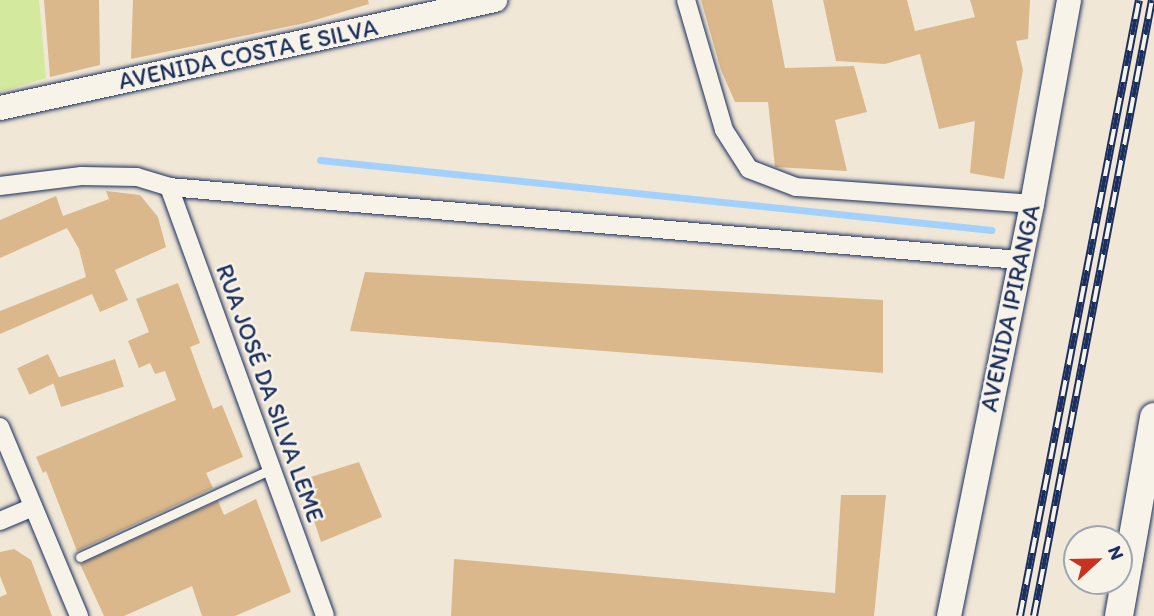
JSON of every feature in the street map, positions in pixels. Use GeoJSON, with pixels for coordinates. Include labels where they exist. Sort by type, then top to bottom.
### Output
{"type":"FeatureCollection","features":[{"type":"Feature","properties":{"kind":"main road","name":"AVENIDA COSTA E SILVA"},"geometry":{"type":"LineString","coordinates":[[0,108],[495,0]]}},
{"type":"Feature","properties":{"kind":"main road","name":"AVENIDA IPIRANGA"},"geometry":{"type":"LineString","coordinates":[[949,616],[1031,209],[1069,0]]}},
{"type":"Feature","properties":{"kind":"main road"},"geometry":{"type":"LineString","coordinates":[[1119,616],[1154,417]]}},
{"type":"Feature","properties":{"kind":"street"},"geometry":{"type":"LineString","coordinates":[[686,0],[724,130],[749,169],[796,187],[1031,209]]}},
{"type":"Feature","properties":{"kind":"street"},"geometry":{"type":"LineString","coordinates":[[0,186],[81,176],[137,177],[169,187],[1020,255]]}},
{"type":"Feature","properties":{"kind":"street","name":"RUA JOSÉ DA SILVA LEME"},"geometry":{"type":"LineString","coordinates":[[169,187],[325,616]]}},
{"type":"Feature","properties":{"kind":"street"},"geometry":{"type":"LineString","coordinates":[[0,427],[79,616]]}},
{"type":"Feature","properties":{"kind":"street"},"geometry":{"type":"LineString","coordinates":[[0,521],[33,507]]}},
{"type":"Feature","properties":{"kind":"lane"},"geometry":{"type":"LineString","coordinates":[[80,557],[271,468]]}},
{"type":"Feature","properties":{"kind":"green space"},"geometry":{"type":"Polygon","coordinates":[[[0,0],[39,0],[46,78],[0,92],[0,0]]]}},
{"type":"Feature","properties":{"kind":"building"},"geometry":{"type":"Polygon","coordinates":[[[44,0],[99,0],[100,65],[50,77],[44,0]]]}},
{"type":"Feature","properties":{"kind":"building"},"geometry":{"type":"Polygon","coordinates":[[[133,0],[368,0],[369,4],[305,23],[131,59],[133,0]]]}},
{"type":"Feature","properties":{"kind":"building"},"geometry":{"type":"Polygon","coordinates":[[[701,0],[772,0],[785,68],[854,66],[867,112],[835,120],[847,171],[775,167],[768,102],[735,102],[721,70],[701,0]]]}},
{"type":"Feature","properties":{"kind":"building"},"geometry":{"type":"Polygon","coordinates":[[[823,0],[907,0],[915,31],[975,17],[970,0],[1030,0],[1028,39],[1016,41],[1023,70],[1004,179],[970,173],[975,121],[939,129],[920,54],[885,64],[836,61],[823,0]]]}},
{"type":"Feature","properties":{"kind":"building"},"geometry":{"type":"Polygon","coordinates":[[[106,191],[140,195],[158,217],[166,247],[115,270],[128,300],[100,312],[92,294],[0,334],[0,311],[86,277],[79,249],[67,228],[0,258],[0,220],[56,196],[63,216],[109,199],[106,191]]]}},
{"type":"Feature","properties":{"kind":"building"},"geometry":{"type":"Polygon","coordinates":[[[365,272],[883,300],[883,373],[350,331],[365,272]]]}},
{"type":"Feature","properties":{"kind":"building"},"geometry":{"type":"Polygon","coordinates":[[[178,283],[200,343],[190,347],[202,380],[213,409],[222,405],[243,457],[206,473],[213,488],[77,551],[46,471],[43,473],[36,457],[176,400],[165,371],[155,374],[150,363],[139,368],[128,341],[149,332],[136,299],[178,283]]]}},
{"type":"Feature","properties":{"kind":"building"},"geometry":{"type":"Polygon","coordinates":[[[48,354],[60,380],[29,395],[17,368],[48,354]]]}},
{"type":"Feature","properties":{"kind":"building"},"geometry":{"type":"Polygon","coordinates":[[[115,359],[124,387],[61,407],[52,379],[115,359]]]}},
{"type":"Feature","properties":{"kind":"building"},"geometry":{"type":"Polygon","coordinates":[[[359,462],[382,517],[321,542],[301,480],[359,462]]]}},
{"type":"Feature","properties":{"kind":"building"},"geometry":{"type":"Polygon","coordinates":[[[841,495],[886,495],[874,616],[451,616],[454,559],[835,593],[841,495]]]}},
{"type":"Feature","properties":{"kind":"building"},"geometry":{"type":"Polygon","coordinates":[[[256,499],[291,592],[235,616],[202,616],[192,586],[124,616],[104,616],[80,564],[218,501],[224,515],[256,499]]]}},
{"type":"Feature","properties":{"kind":"building"},"geometry":{"type":"Polygon","coordinates":[[[14,549],[31,560],[52,616],[0,616],[0,597],[7,594],[0,576],[0,552],[14,549]]]}},
{"type":"Feature","properties":{"kind":"waterway"},"geometry":{"type":"LineString","coordinates":[[320,160],[991,230]]}},
{"type":"Feature","properties":{"kind":"railway"},"geometry":{"type":"LineString","coordinates":[[1020,616],[1139,0]]}},
{"type":"Feature","properties":{"kind":"railway"},"geometry":{"type":"LineString","coordinates":[[1034,616],[1152,0]]}}]}
